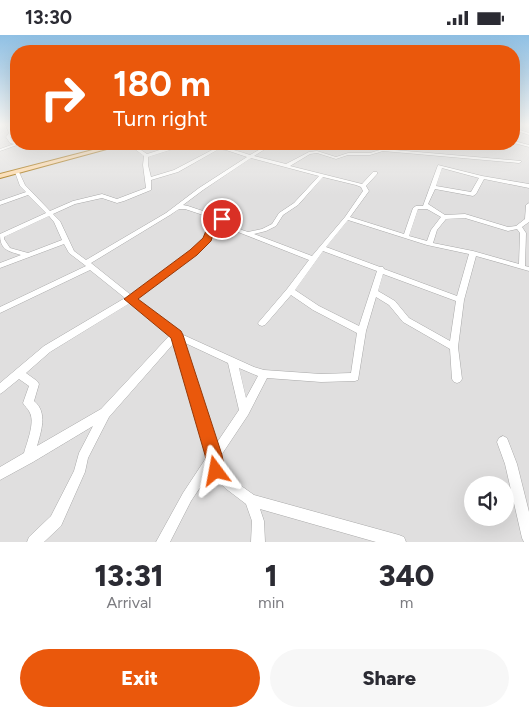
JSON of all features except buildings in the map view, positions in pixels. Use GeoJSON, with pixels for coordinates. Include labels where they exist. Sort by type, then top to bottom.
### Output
{"type":"FeatureCollection","features":[{"type":"Feature","properties":{"kind":"main road"},"geometry":{"type":"LineString","coordinates":[[0,177],[100,150]]}},
{"type":"Feature","properties":{"kind":"street"},"geometry":{"type":"LineString","coordinates":[[138,150],[146,156]]}},
{"type":"Feature","properties":{"kind":"street"},"geometry":{"type":"LineString","coordinates":[[146,156],[166,150]]}},
{"type":"Feature","properties":{"kind":"street"},"geometry":{"type":"LineString","coordinates":[[150,179],[176,171],[214,150]]}},
{"type":"Feature","properties":{"kind":"street"},"geometry":{"type":"LineString","coordinates":[[229,150],[363,186],[366,191],[290,291],[262,323]]}},
{"type":"Feature","properties":{"kind":"street"},"geometry":{"type":"LineString","coordinates":[[0,310],[88,265],[262,150]]}},
{"type":"Feature","properties":{"kind":"street"},"geometry":{"type":"LineString","coordinates":[[288,165],[309,153],[317,152],[336,158],[348,154],[370,154],[383,150],[518,162]]}},
{"type":"Feature","properties":{"kind":"street"},"geometry":{"type":"LineString","coordinates":[[27,255],[8,249],[1,236],[49,214],[96,196],[106,196],[117,201],[145,193],[149,189],[150,179],[145,166],[146,156]]}},
{"type":"Feature","properties":{"kind":"street"},"geometry":{"type":"LineString","coordinates":[[426,207],[425,202],[433,187],[440,166],[482,177],[529,186]]}},
{"type":"Feature","properties":{"kind":"street"},"geometry":{"type":"LineString","coordinates":[[17,172],[23,186],[57,221],[71,253],[176,335],[264,374],[320,378],[355,377],[362,331],[381,269]]}},
{"type":"Feature","properties":{"kind":"street"},"geometry":{"type":"LineString","coordinates":[[363,186],[375,173]]}},
{"type":"Feature","properties":{"kind":"street"},"geometry":{"type":"LineString","coordinates":[[247,234],[264,230],[274,225],[281,214],[296,204],[322,175]]}},
{"type":"Feature","properties":{"kind":"street"},"geometry":{"type":"LineString","coordinates":[[433,187],[474,194],[482,177]]}},
{"type":"Feature","properties":{"kind":"street"},"geometry":{"type":"LineString","coordinates":[[0,203],[29,193]]}},
{"type":"Feature","properties":{"kind":"street"},"geometry":{"type":"LineString","coordinates":[[406,236],[416,208],[426,207],[444,217],[465,216],[508,229],[518,227],[528,220],[529,205]]}},
{"type":"Feature","properties":{"kind":"street"},"geometry":{"type":"LineString","coordinates":[[178,207],[186,207],[222,219],[247,234],[313,259]]}},
{"type":"Feature","properties":{"kind":"street"},"geometry":{"type":"LineString","coordinates":[[429,244],[434,230],[444,217]]}},
{"type":"Feature","properties":{"kind":"street"},"geometry":{"type":"LineString","coordinates":[[347,218],[429,244],[473,253],[526,268],[523,233],[518,227]]}},
{"type":"Feature","properties":{"kind":"street"},"geometry":{"type":"LineString","coordinates":[[0,389],[47,349],[130,299],[194,253],[208,239],[211,228],[222,219]]}},
{"type":"Feature","properties":{"kind":"street"},"geometry":{"type":"LineString","coordinates":[[0,266],[65,241]]}},
{"type":"Feature","properties":{"kind":"street"},"geometry":{"type":"LineString","coordinates":[[322,248],[460,300]]}},
{"type":"Feature","properties":{"kind":"street"},"geometry":{"type":"LineString","coordinates":[[457,379],[454,347],[460,300],[473,253]]}},
{"type":"Feature","properties":{"kind":"street"},"geometry":{"type":"LineString","coordinates":[[290,291],[362,331]]}},
{"type":"Feature","properties":{"kind":"street"},"geometry":{"type":"LineString","coordinates":[[374,292],[392,303],[406,320],[454,347]]}},
{"type":"Feature","properties":{"kind":"street"},"geometry":{"type":"LineString","coordinates":[[0,473],[104,413],[176,335]]}},
{"type":"Feature","properties":{"kind":"street"},"geometry":{"type":"LineString","coordinates":[[176,335],[214,455]]}},
{"type":"Feature","properties":{"kind":"street"},"geometry":{"type":"LineString","coordinates":[[232,360],[244,411]]}},
{"type":"Feature","properties":{"kind":"street"},"geometry":{"type":"LineString","coordinates":[[19,373],[34,384],[28,403],[33,406],[38,419],[28,458]]}},
{"type":"Feature","properties":{"kind":"street"},"geometry":{"type":"LineString","coordinates":[[163,542],[187,497],[211,470],[214,455],[244,411],[264,374]]}},
{"type":"Feature","properties":{"kind":"street"},"geometry":{"type":"LineString","coordinates":[[34,542],[56,521],[104,413]]}},
{"type":"Feature","properties":{"kind":"street"},"geometry":{"type":"LineString","coordinates":[[503,442],[511,464],[529,538]]}},
{"type":"Feature","properties":{"kind":"street"},"geometry":{"type":"LineString","coordinates":[[211,470],[252,500],[399,542]]}},
{"type":"Feature","properties":{"kind":"street"},"geometry":{"type":"LineString","coordinates":[[252,500],[258,521],[258,542]]}},
{"type":"Feature","properties":{"kind":"shaded area"},"geometry":{"type":"Polygon","coordinates":[[[0,148],[10,148],[10,150],[520,150],[520,148],[529,148],[529,542],[0,542],[0,148]]]}},
{"type":"Feature","properties":{"kind":"route"},"geometry":{"type":"LineString","coordinates":[[216,471],[214,455],[176,335],[130,299],[194,253],[208,239],[211,228],[222,219]]}}]}
